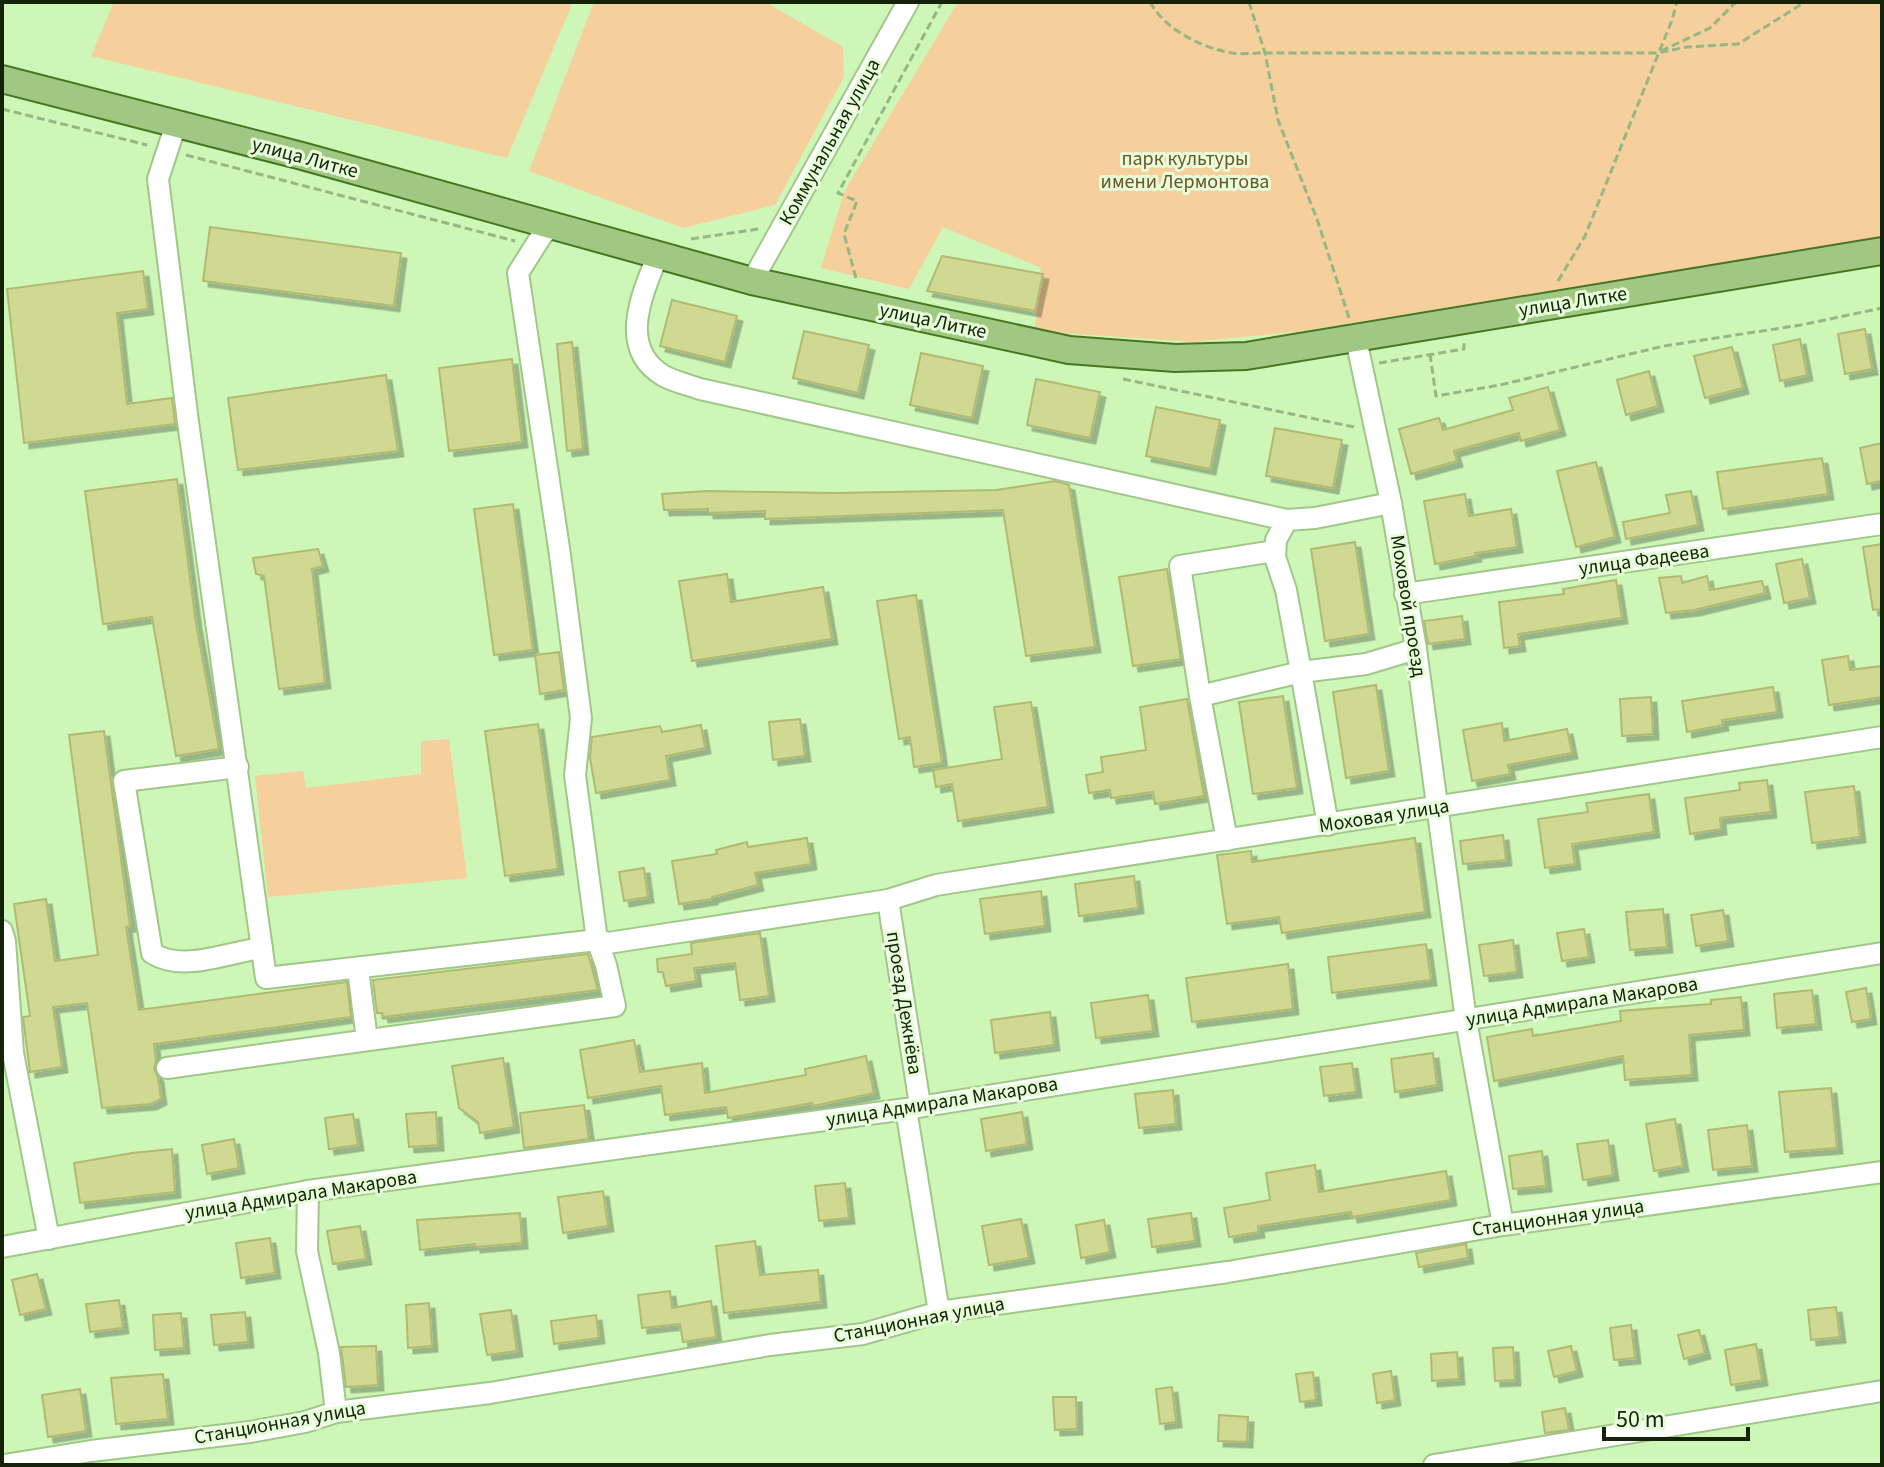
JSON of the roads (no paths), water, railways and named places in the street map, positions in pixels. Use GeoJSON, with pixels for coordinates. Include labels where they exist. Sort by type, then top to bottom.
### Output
{"type":"FeatureCollection","features":[{"type":"Feature","properties":{"kind":"main road","name":"улица Литке"},"geometry":{"type":"LineString","coordinates":[[2,79],[752,281],[1069,350],[1175,358],[1231,356],[1356,339],[1882,251]]}},
{"type":"Feature","properties":{"kind":"street","name":"Коммунальная улица"},"geometry":{"type":"LineString","coordinates":[[752,281],[908,2]]}},
{"type":"Feature","properties":{"kind":"street"},"geometry":{"type":"LineString","coordinates":[[176,124],[158,179],[188,422],[238,767],[262,948],[182,962],[164,961],[152,953],[124,781],[238,767]]}},
{"type":"Feature","properties":{"kind":"street"},"geometry":{"type":"LineString","coordinates":[[167,1068],[615,1006],[597,940],[575,775],[581,718],[518,273],[542,235],[552,226]]}},
{"type":"Feature","properties":{"kind":"street"},"geometry":{"type":"LineString","coordinates":[[658,255],[635,334],[645,361],[664,376],[700,389],[1287,520],[1315,518],[1391,503]]}},
{"type":"Feature","properties":{"kind":"street","name":"Моховой проезд"},"geometry":{"type":"LineString","coordinates":[[1356,339],[1391,503],[1416,649],[1466,1020],[1503,1225]]}},
{"type":"Feature","properties":{"kind":"street"},"geometry":{"type":"LineString","coordinates":[[1287,520],[1276,540],[1275,557],[1286,590],[1328,825]]}},
{"type":"Feature","properties":{"kind":"street","name":"улица Фадеева"},"geometry":{"type":"LineString","coordinates":[[1405,594],[1882,524]]}},
{"type":"Feature","properties":{"kind":"street"},"geometry":{"type":"LineString","coordinates":[[1227,840],[1180,566],[1275,551]]}},
{"type":"Feature","properties":{"kind":"street"},"geometry":{"type":"LineString","coordinates":[[1200,696],[1301,672],[1366,664],[1416,649]]}},
{"type":"Feature","properties":{"kind":"street","name":"Моховая улица"},"geometry":{"type":"LineString","coordinates":[[262,948],[266,978],[597,940],[608,943],[888,900],[936,885],[1882,737]]}},
{"type":"Feature","properties":{"kind":"street","name":"проезд Дежнёва"},"geometry":{"type":"LineString","coordinates":[[888,900],[939,1312]]}},
{"type":"Feature","properties":{"kind":"street"},"geometry":{"type":"LineString","coordinates":[[2,931],[5,941],[8,1054],[49,1239]]}},
{"type":"Feature","properties":{"kind":"street","name":"улица Адмирала Макарова"},"geometry":{"type":"LineString","coordinates":[[2,1247],[308,1191],[913,1107],[1882,953]]}},
{"type":"Feature","properties":{"kind":"street"},"geometry":{"type":"LineString","coordinates":[[358,969],[367,1040]]}},
{"type":"Feature","properties":{"kind":"street","name":"Станционная улица"},"geometry":{"type":"LineString","coordinates":[[4,1465],[250,1432],[305,1422],[336,1412],[490,1393],[770,1345],[863,1334],[939,1312],[1243,1270],[1503,1225],[1882,1172]]}},
{"type":"Feature","properties":{"kind":"street"},"geometry":{"type":"LineString","coordinates":[[308,1191],[307,1251],[329,1353],[336,1412]]}},
{"type":"Feature","properties":{"kind":"street"},"geometry":{"type":"LineString","coordinates":[[1434,1465],[1882,1391]]}},
{"type":"Feature","properties":{"kind":"park label","name":"парк культуры имени Лермонтова"},"geometry":{"type":"Point","coordinates":[1185,170]}}]}
